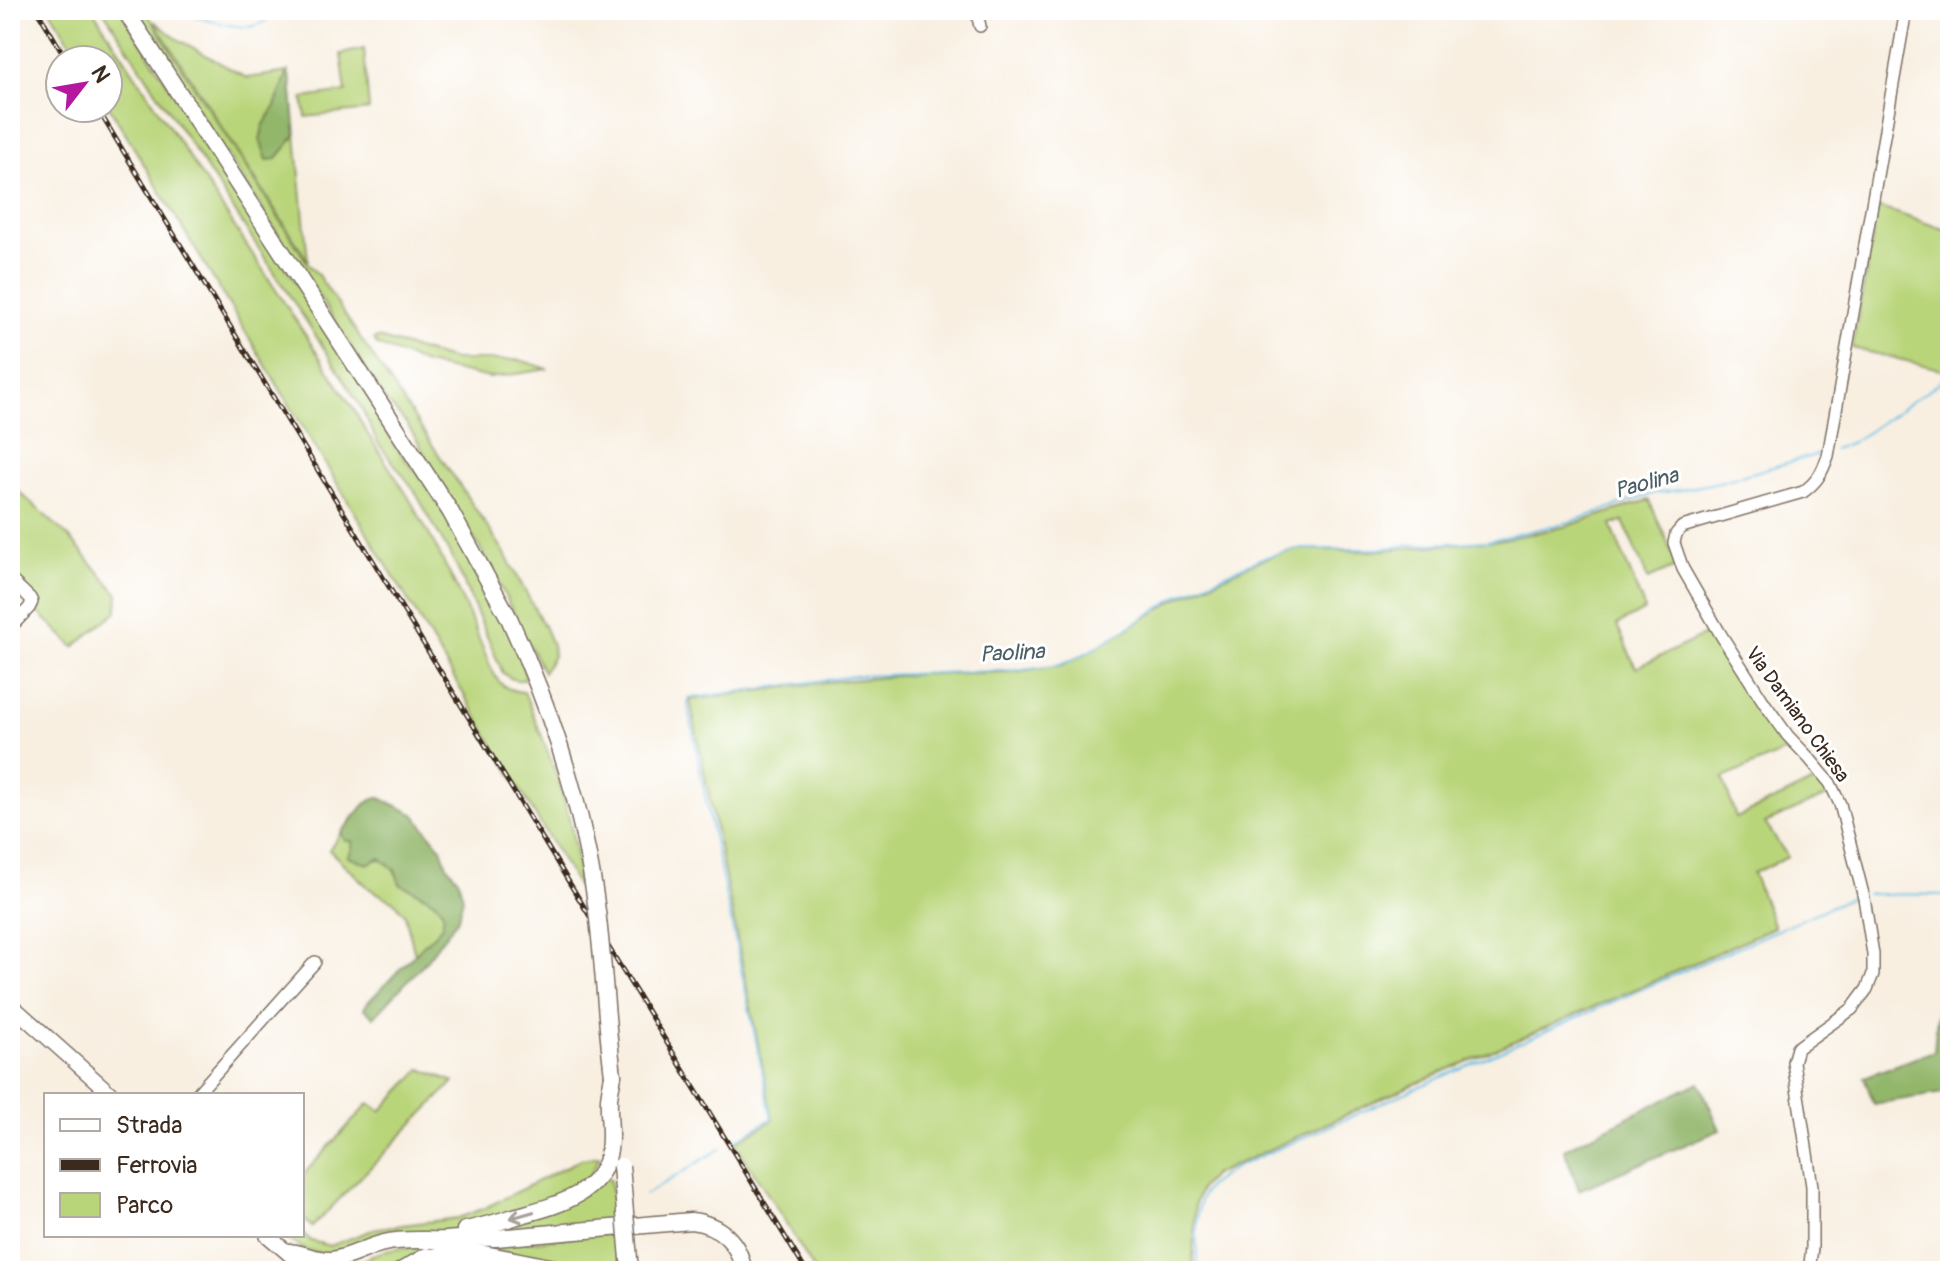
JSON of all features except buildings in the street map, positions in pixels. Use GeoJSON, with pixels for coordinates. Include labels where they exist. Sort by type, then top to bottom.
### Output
{"type":"FeatureCollection","features":[{"type":"Feature","properties":{"kind":"highway"},"geometry":{"type":"LineString","coordinates":[[125,10],[450,511],[509,618],[547,708],[570,780],[597,909],[630,1271]]}},
{"type":"Feature","properties":{"kind":"highway"},"geometry":{"type":"LineString","coordinates":[[289,1252],[330,1260],[383,1243],[473,1229],[574,1197],[593,1184],[606,1165],[613,1075]]}},
{"type":"Feature","properties":{"kind":"highway"},"geometry":{"type":"LineString","coordinates":[[412,1239],[496,1238],[701,1222],[728,1236],[738,1252],[743,1271]]}},
{"type":"Feature","properties":{"kind":"highway"},"geometry":{"type":"LineString","coordinates":[[401,1271],[433,1252],[496,1238]]}},
{"type":"Feature","properties":{"kind":"highway"},"geometry":{"type":"LineString","coordinates":[[345,1271],[361,1251]]}},
{"type":"Feature","properties":{"kind":"highway"},"geometry":{"type":"LineString","coordinates":[[420,1260],[447,1254],[484,1254],[570,1271]]}},
{"type":"Feature","properties":{"kind":"main road"},"geometry":{"type":"LineString","coordinates":[[10,1004],[110,1093]]}},
{"type":"Feature","properties":{"kind":"main road"},"geometry":{"type":"LineString","coordinates":[[270,1237],[309,1271]]}},
{"type":"Feature","properties":{"kind":"street"},"geometry":{"type":"LineString","coordinates":[[976,10],[980,26]]}},
{"type":"Feature","properties":{"kind":"street","name":"Via Damiano Chiesa"},"geometry":{"type":"LineString","coordinates":[[1809,1271],[1812,1186],[1793,1062],[1797,1048],[1852,1009],[1867,989],[1873,974],[1873,954],[1863,894],[1840,804],[1830,783],[1788,736],[1750,682],[1683,569],[1674,543],[1682,527],[1803,492],[1821,474],[1828,451],[1906,10]]}},
{"type":"Feature","properties":{"kind":"street"},"geometry":{"type":"LineString","coordinates":[[10,579],[32,602],[10,628]]}},
{"type":"Feature","properties":{"kind":"street"},"geometry":{"type":"LineString","coordinates":[[198,1093],[315,962]]}},
{"type":"Feature","properties":{"kind":"green space"},"geometry":{"type":"Polygon","coordinates":[[[50,10],[93,10],[115,44],[71,44],[50,10]]]}},
{"type":"Feature","properties":{"kind":"green space"},"geometry":{"type":"Polygon","coordinates":[[[103,10],[120,10],[379,411],[385,428],[403,457],[419,474],[480,569],[522,661],[526,679],[514,679],[503,673],[456,565],[413,488],[378,443],[362,409],[329,356],[103,10]]]}},
{"type":"Feature","properties":{"kind":"green space"},"geometry":{"type":"Polygon","coordinates":[[[133,10],[145,10],[308,264],[503,550],[552,645],[553,656],[543,672],[486,558],[431,469],[420,445],[387,402],[133,10]]]}},
{"type":"Feature","properties":{"kind":"green space"},"geometry":{"type":"Polygon","coordinates":[[[154,21],[176,38],[247,78],[288,72],[274,109],[263,126],[276,159],[296,135],[308,261],[154,21]]]}},
{"type":"Feature","properties":{"kind":"green space"},"geometry":{"type":"Polygon","coordinates":[[[364,49],[369,110],[306,117],[303,98],[346,92],[341,54],[364,49]]]}},
{"type":"Feature","properties":{"kind":"green space"},"geometry":{"type":"Polygon","coordinates":[[[124,57],[406,493],[453,580],[496,678],[510,689],[524,692],[568,813],[578,887],[120,124],[124,124],[124,57]]]}},
{"type":"Feature","properties":{"kind":"green space"},"geometry":{"type":"Polygon","coordinates":[[[288,72],[296,135],[276,159],[267,160],[260,140],[263,126],[274,109],[288,72]]]}},
{"type":"Feature","properties":{"kind":"green space"},"geometry":{"type":"Polygon","coordinates":[[[1878,207],[1950,231],[1948,371],[1852,348],[1878,207]]]}},
{"type":"Feature","properties":{"kind":"green space"},"geometry":{"type":"Polygon","coordinates":[[[374,339],[454,360],[520,360],[548,369],[490,378],[425,364],[377,345],[374,339]]]}},
{"type":"Feature","properties":{"kind":"green space"},"geometry":{"type":"Polygon","coordinates":[[[17,490],[69,537],[118,594],[117,611],[74,647],[35,609],[37,598],[10,573],[10,491],[17,490]]]}},
{"type":"Feature","properties":{"kind":"green space"},"geometry":{"type":"Polygon","coordinates":[[[1649,500],[1678,566],[1648,579],[1623,521],[1611,525],[1645,610],[1617,625],[1636,668],[1711,632],[1791,749],[1723,778],[1736,818],[1820,779],[1830,795],[1765,823],[1788,857],[1753,873],[1774,927],[1213,1175],[1201,1188],[1195,1204],[1193,1271],[815,1271],[735,1143],[773,1120],[690,700],[826,682],[922,674],[1013,672],[1062,665],[1177,599],[1277,554],[1298,549],[1372,551],[1499,540],[1563,527],[1649,500]]]}},
{"type":"Feature","properties":{"kind":"green space"},"geometry":{"type":"Polygon","coordinates":[[[378,797],[414,814],[441,848],[447,866],[458,879],[463,898],[458,918],[425,962],[374,1017],[364,1009],[367,1003],[442,926],[443,918],[437,904],[400,884],[395,870],[380,858],[367,864],[348,857],[352,841],[345,841],[341,833],[365,804],[378,797]]]}},
{"type":"Feature","properties":{"kind":"green space"},"geometry":{"type":"Polygon","coordinates":[[[341,833],[345,841],[352,841],[348,856],[374,858],[387,863],[401,884],[438,904],[444,918],[442,926],[415,954],[405,915],[396,903],[370,889],[329,850],[341,833]]]}},
{"type":"Feature","properties":{"kind":"green space"},"geometry":{"type":"Polygon","coordinates":[[[1947,901],[1950,901],[1950,1092],[1874,1104],[1864,1077],[1934,1051],[1947,901]]]}},
{"type":"Feature","properties":{"kind":"green space"},"geometry":{"type":"Polygon","coordinates":[[[421,1069],[454,1082],[312,1227],[304,1219],[304,1174],[369,1103],[381,1111],[421,1069]]]}},
{"type":"Feature","properties":{"kind":"green space"},"geometry":{"type":"Polygon","coordinates":[[[1699,1082],[1720,1130],[1579,1190],[1564,1149],[1699,1082]]]}},
{"type":"Feature","properties":{"kind":"green space"},"geometry":{"type":"Polygon","coordinates":[[[600,1156],[583,1185],[497,1220],[456,1231],[382,1239],[338,1256],[307,1251],[284,1237],[304,1237],[304,1234],[311,1241],[330,1246],[378,1228],[458,1218],[485,1208],[581,1159],[600,1156]]]}},
{"type":"Feature","properties":{"kind":"green space"},"geometry":{"type":"Polygon","coordinates":[[[605,1176],[610,1180],[614,1224],[477,1234],[605,1176]]]}},
{"type":"Feature","properties":{"kind":"green space"},"geometry":{"type":"Polygon","coordinates":[[[616,1232],[621,1271],[590,1271],[479,1247],[616,1232]]]}},
{"type":"Feature","properties":{"kind":"green space"},"geometry":{"type":"Polygon","coordinates":[[[430,1246],[389,1271],[350,1271],[358,1263],[377,1254],[430,1246]]]}},
{"type":"Feature","properties":{"kind":"waterway"},"geometry":{"type":"LineString","coordinates":[[184,10],[208,20],[242,26],[258,25],[278,10]]}},
{"type":"Feature","properties":{"kind":"waterway"},"geometry":{"type":"LineString","coordinates":[[1834,449],[1853,442],[1950,375]]}},
{"type":"Feature","properties":{"kind":"waterway","name":"Paolina"},"geometry":{"type":"LineString","coordinates":[[733,1142],[772,1118],[707,806],[688,699],[855,676],[1055,666],[1101,645],[1178,596],[1261,558],[1299,549],[1378,549],[1487,541],[1569,522],[1655,493],[1719,482],[1819,454]]}},
{"type":"Feature","properties":{"kind":"waterway"},"geometry":{"type":"LineString","coordinates":[[1867,894],[1950,895]]}},
{"type":"Feature","properties":{"kind":"waterway"},"geometry":{"type":"LineString","coordinates":[[1197,1271],[1198,1215],[1203,1194],[1211,1184],[1234,1168],[1857,895]]}},
{"type":"Feature","properties":{"kind":"waterway","name":"Paolina"},"geometry":{"type":"LineString","coordinates":[[645,1195],[720,1149]]}},
{"type":"Feature","properties":{"kind":"railway"},"geometry":{"type":"LineString","coordinates":[[37,10],[57,44]]}},
{"type":"Feature","properties":{"kind":"railway"},"geometry":{"type":"LineString","coordinates":[[107,124],[806,1271]]}}]}
